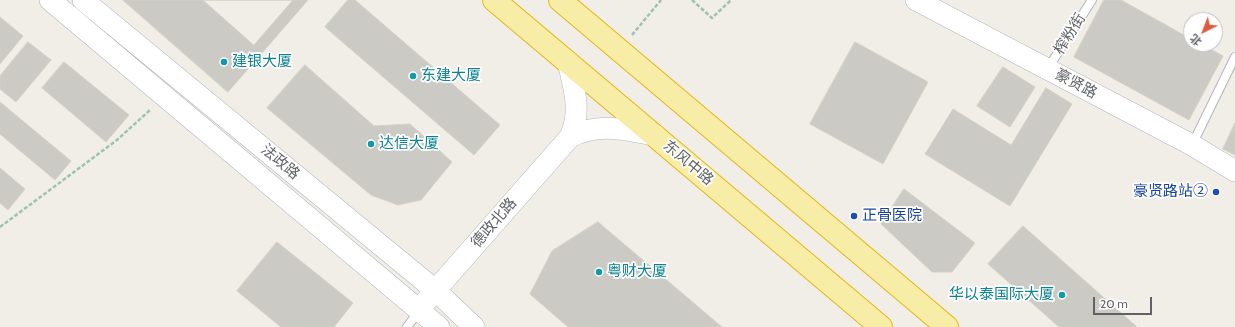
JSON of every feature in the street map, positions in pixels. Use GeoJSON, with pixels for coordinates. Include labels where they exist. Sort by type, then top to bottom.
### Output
{"type":"FeatureCollection","features":[{"type":"Feature","properties":{"kind":"highway","name":"东风中路"},"geometry":{"type":"LineString","coordinates":[[494,0],[656,135],[881,327]]}},
{"type":"Feature","properties":{"kind":"highway"},"geometry":{"type":"LineString","coordinates":[[560,0],[947,327]]}},
{"type":"Feature","properties":{"kind":"street","name":"法政路"},"geometry":{"type":"LineString","coordinates":[[50,0],[420,309],[439,327]]}},
{"type":"Feature","properties":{"kind":"street","name":"法政路"},"geometry":{"type":"LineString","coordinates":[[83,0],[435,290],[474,327]]}},
{"type":"Feature","properties":{"kind":"street","name":"豪贤路"},"geometry":{"type":"LineString","coordinates":[[916,0],[1192,145],[1235,171]]}},
{"type":"Feature","properties":{"kind":"street"},"geometry":{"type":"LineString","coordinates":[[568,62],[577,109],[574,128],[570,137]]}},
{"type":"Feature","properties":{"kind":"street"},"geometry":{"type":"LineString","coordinates":[[570,137],[592,128],[616,128],[656,135]]}},
{"type":"Feature","properties":{"kind":"street","name":"德政北路"},"geometry":{"type":"LineString","coordinates":[[420,309],[570,137]]}},
{"type":"Feature","properties":{"kind":"lane","name":"榨粉街"},"geometry":{"type":"LineString","coordinates":[[1048,68],[1092,0]]}},
{"type":"Feature","properties":{"kind":"lane"},"geometry":{"type":"LineString","coordinates":[[1192,145],[1235,57]]}},
{"type":"Feature","properties":{"kind":"lane"},"geometry":{"type":"LineString","coordinates":[[407,327],[420,309]]}},
{"type":"Feature","properties":{"kind":"path"},"geometry":{"type":"LineString","coordinates":[[619,50],[660,0]]}},
{"type":"Feature","properties":{"kind":"path"},"geometry":{"type":"LineString","coordinates":[[692,0],[712,18],[731,0]]}},
{"type":"Feature","properties":{"kind":"path"},"geometry":{"type":"LineString","coordinates":[[0,228],[116,140],[166,97]]}},
{"type":"Feature","properties":{"kind":"building","name":"建银大厦"},"geometry":{"type":"Polygon","coordinates":[[[123,0],[308,0],[228,92],[123,0]]]}},
{"type":"Feature","properties":{"kind":"building","name":"建银大厦"},"geometry":{"type":"Polygon","coordinates":[[[203,0],[293,0],[254,45],[203,0]]]}},
{"type":"Feature","properties":{"kind":"building","name":"东建大厦"},"geometry":{"type":"Polygon","coordinates":[[[348,0],[355,0],[500,125],[474,155],[325,27],[348,0]]]}},
{"type":"Feature","properties":{"kind":"building"},"geometry":{"type":"Polygon","coordinates":[[[1104,0],[1121,0],[1183,35],[1183,52],[1216,52],[1223,56],[1189,120],[1074,57],[1104,0]]]}},
{"type":"Feature","properties":{"kind":"building"},"geometry":{"type":"Polygon","coordinates":[[[0,17],[23,36],[0,64],[0,17]]]}},
{"type":"Feature","properties":{"kind":"building"},"geometry":{"type":"Polygon","coordinates":[[[28,42],[51,60],[16,102],[0,89],[0,76],[28,42]]]}},
{"type":"Feature","properties":{"kind":"building"},"geometry":{"type":"Polygon","coordinates":[[[855,42],[928,82],[883,164],[810,124],[855,42]]]}},
{"type":"Feature","properties":{"kind":"building"},"geometry":{"type":"Polygon","coordinates":[[[64,62],[129,115],[106,142],[42,88],[64,62]]]}},
{"type":"Feature","properties":{"kind":"building","name":"达信大厦"},"geometry":{"type":"Polygon","coordinates":[[[305,65],[374,126],[410,124],[452,162],[421,200],[398,205],[371,195],[267,108],[305,65]]]}},
{"type":"Feature","properties":{"kind":"building"},"geometry":{"type":"Polygon","coordinates":[[[1003,67],[1035,87],[1010,127],[977,106],[1003,67]]]}},
{"type":"Feature","properties":{"kind":"building"},"geometry":{"type":"Polygon","coordinates":[[[1046,88],[1072,104],[1010,206],[925,154],[953,109],[1011,145],[1046,88]]]}},
{"type":"Feature","properties":{"kind":"building"},"geometry":{"type":"Polygon","coordinates":[[[0,102],[71,161],[55,180],[0,134],[0,102]]]}},
{"type":"Feature","properties":{"kind":"building"},"geometry":{"type":"Polygon","coordinates":[[[1235,123],[1235,155],[1223,149],[1235,123]]]}},
{"type":"Feature","properties":{"kind":"building"},"geometry":{"type":"Polygon","coordinates":[[[0,168],[25,189],[8,210],[0,203],[0,168]]]}},
{"type":"Feature","properties":{"kind":"building"},"geometry":{"type":"Polygon","coordinates":[[[904,189],[975,243],[952,272],[932,272],[881,224],[904,189]]]}},
{"type":"Feature","properties":{"kind":"building","name":"粤财大厦"},"geometry":{"type":"Polygon","coordinates":[[[598,222],[722,327],[568,327],[530,294],[552,251],[598,222]]]}},
{"type":"Feature","properties":{"kind":"building","name":"华以泰国际大厦"},"geometry":{"type":"Polygon","coordinates":[[[1023,226],[1137,327],[1059,327],[988,264],[1023,226]]]}},
{"type":"Feature","properties":{"kind":"building"},"geometry":{"type":"Polygon","coordinates":[[[277,242],[353,303],[334,327],[281,327],[237,291],[277,242]]]}},
{"type":"Feature","properties":{"kind":"place","name":"建银大厦"},"geometry":{"type":"Point","coordinates":[224,62]}},
{"type":"Feature","properties":{"kind":"place","name":"东建大厦"},"geometry":{"type":"Point","coordinates":[413,76]}},
{"type":"Feature","properties":{"kind":"place","name":"达信大厦"},"geometry":{"type":"Point","coordinates":[371,144]}},
{"type":"Feature","properties":{"kind":"place","name":"豪贤路站②"},"geometry":{"type":"Point","coordinates":[1216,192]}},
{"type":"Feature","properties":{"kind":"place","name":"正骨医院"},"geometry":{"type":"Point","coordinates":[854,216]}},
{"type":"Feature","properties":{"kind":"place","name":"粤财大厦"},"geometry":{"type":"Point","coordinates":[599,272]}},
{"type":"Feature","properties":{"kind":"place","name":"华以泰国际大厦"},"geometry":{"type":"Point","coordinates":[1062,295]}}]}
